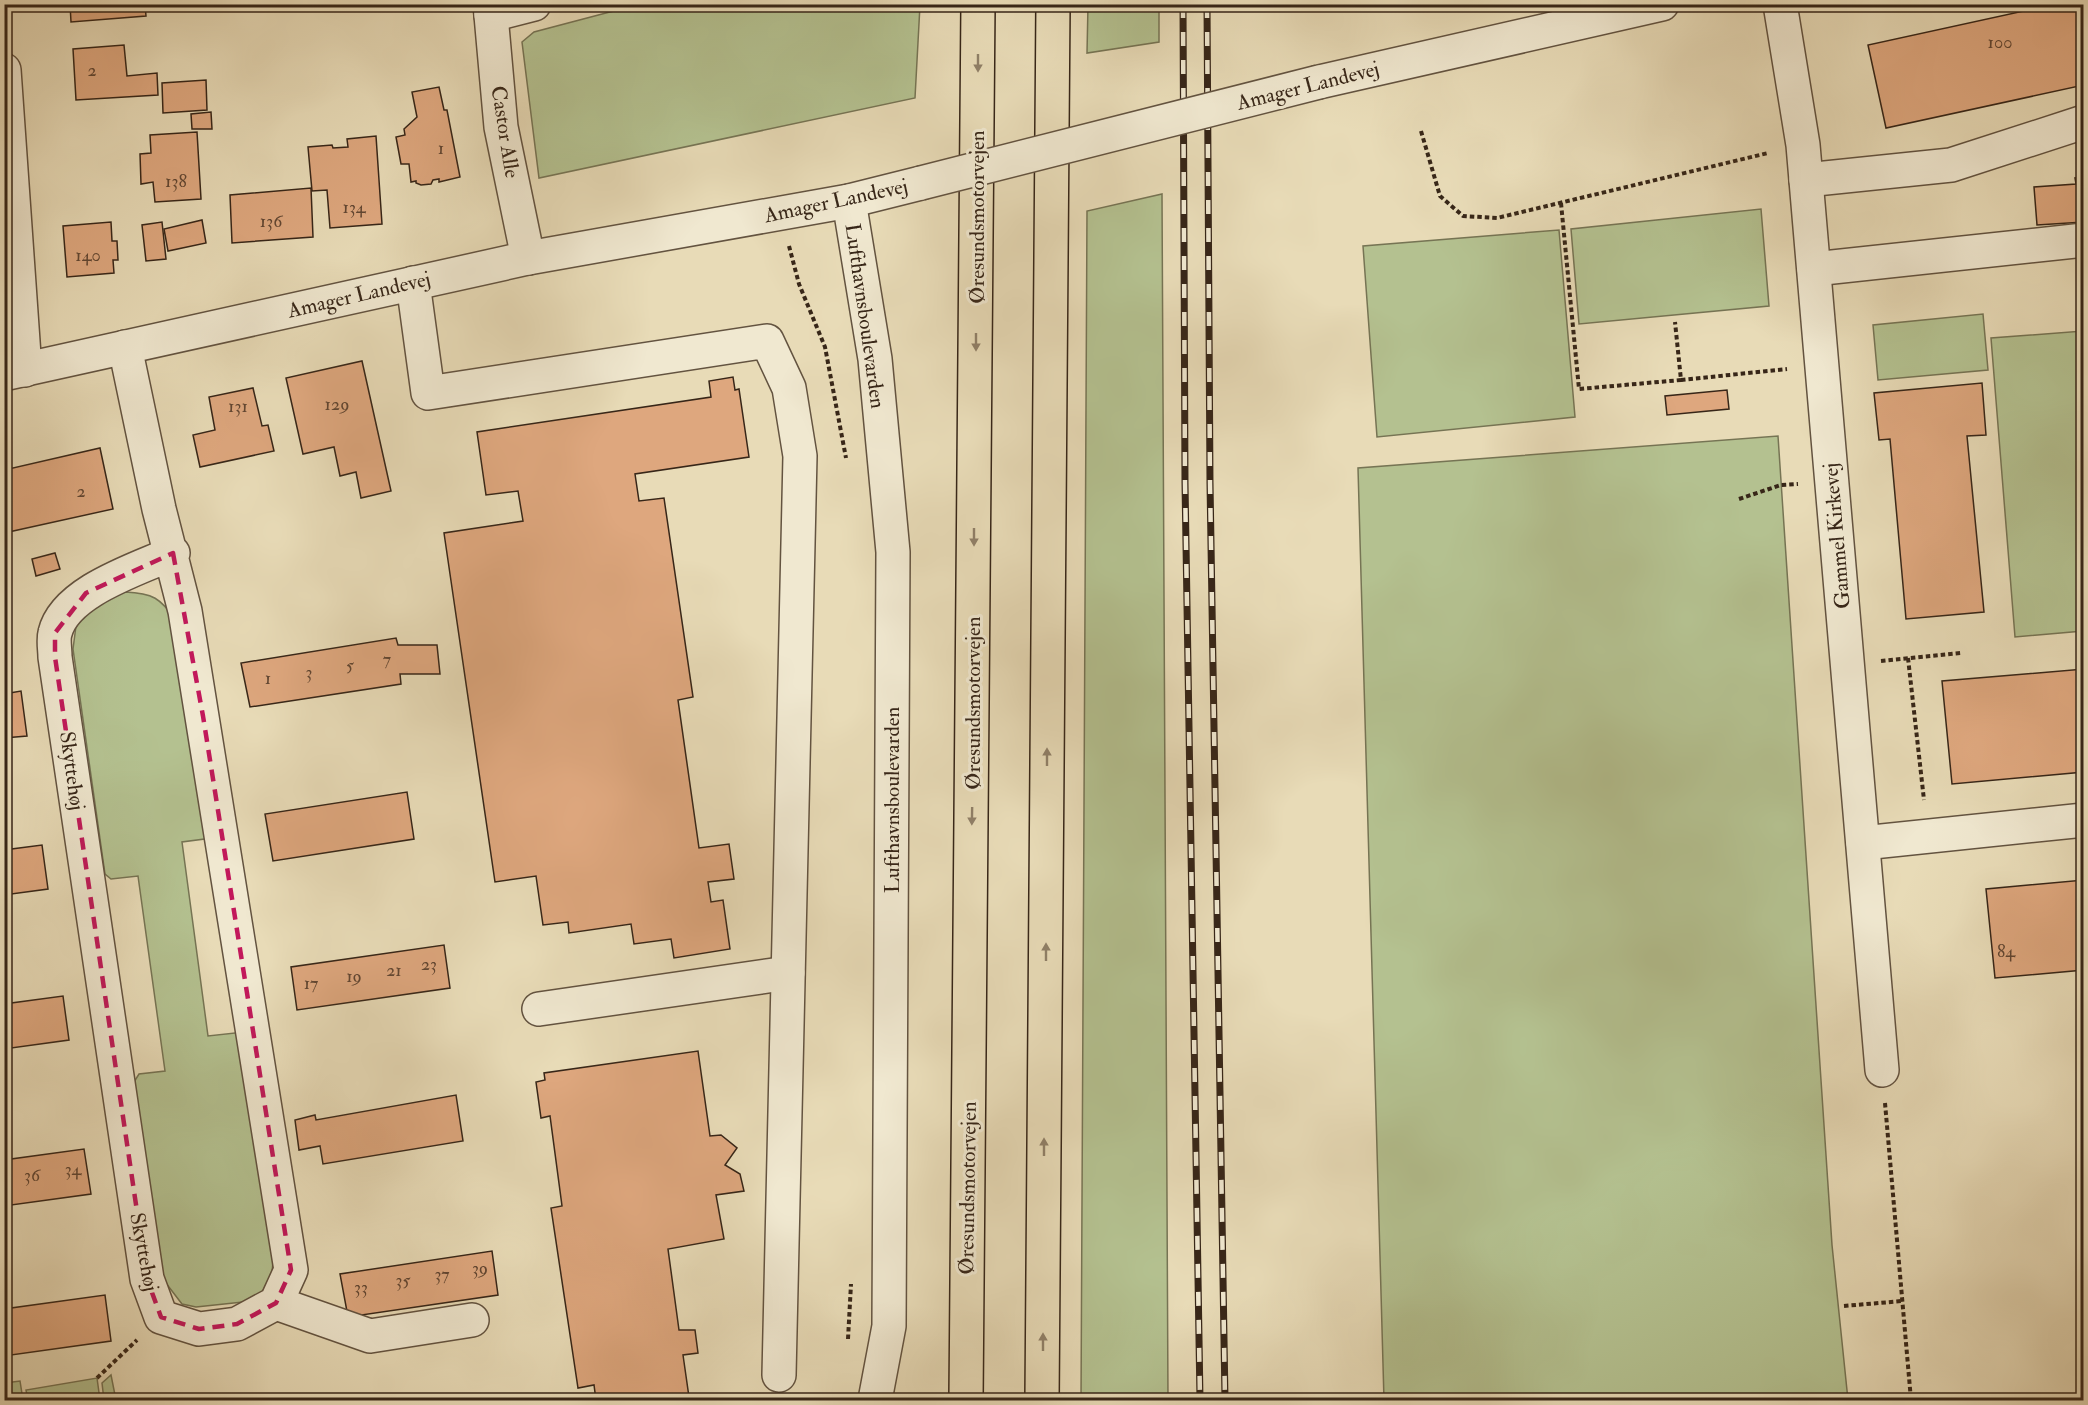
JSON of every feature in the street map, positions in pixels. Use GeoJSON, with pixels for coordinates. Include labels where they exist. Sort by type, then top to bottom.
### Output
{"type":"FeatureCollection","features":[{"type":"Feature","properties":{"kind":"highway","name":"Øresundsmotorvejen"},"geometry":{"type":"LineString","coordinates":[[966,1401],[978,4]]}},
{"type":"Feature","properties":{"kind":"highway"},"geometry":{"type":"LineString","coordinates":[[1042,1401],[1053,4]]}},
{"type":"Feature","properties":{"kind":"street"},"geometry":{"type":"LineString","coordinates":[[491,10],[534,4]]}},
{"type":"Feature","properties":{"kind":"street","name":"Amager Landevej"},"geometry":{"type":"LineString","coordinates":[[15,372],[528,258],[849,201],[1319,82],[1662,4]]}},
{"type":"Feature","properties":{"kind":"street","name":"Gammel Kirkevej"},"geometry":{"type":"LineString","coordinates":[[1780,4],[1803,145],[1882,1070]]}},
{"type":"Feature","properties":{"kind":"street","name":"Castor Alle"},"geometry":{"type":"LineString","coordinates":[[491,10],[501,127],[528,258]]}},
{"type":"Feature","properties":{"kind":"street"},"geometry":{"type":"LineString","coordinates":[[4,70],[15,372]]}},
{"type":"Feature","properties":{"kind":"street"},"geometry":{"type":"LineString","coordinates":[[1806,180],[1951,165],[2084,122]]}},
{"type":"Feature","properties":{"kind":"street","name":"Lufthavnsboulevarden"},"geometry":{"type":"LineString","coordinates":[[849,201],[874,359],[893,552],[889,1326],[875,1401]]}},
{"type":"Feature","properties":{"kind":"street"},"geometry":{"type":"LineString","coordinates":[[1814,269],[2084,240]]}},
{"type":"Feature","properties":{"kind":"street"},"geometry":{"type":"LineString","coordinates":[[413,283],[428,393],[767,340],[789,388],[800,456],[779,1375]]}},
{"type":"Feature","properties":{"kind":"street"},"geometry":{"type":"LineString","coordinates":[[125,347],[159,509],[173,553],[204,716],[291,1270],[276,1303],[370,1336],[472,1320]]}},
{"type":"Feature","properties":{"kind":"street","name":"Skyttehøj"},"geometry":{"type":"LineString","coordinates":[[173,553],[86,593],[63,616],[55,633],[66,735],[134,1202],[147,1279],[161,1317],[199,1329],[237,1324],[276,1303]]}},
{"type":"Feature","properties":{"kind":"street"},"geometry":{"type":"LineString","coordinates":[[1863,843],[2084,820]]}},
{"type":"Feature","properties":{"kind":"street"},"geometry":{"type":"LineString","coordinates":[[539,1009],[788,972]]}},
{"type":"Feature","properties":{"kind":"path"},"geometry":{"type":"LineString","coordinates":[[1421,131],[1440,196],[1463,216],[1497,218],[1803,145]]}},
{"type":"Feature","properties":{"kind":"path"},"geometry":{"type":"LineString","coordinates":[[1561,202],[1579,389],[1822,365]]}},
{"type":"Feature","properties":{"kind":"path"},"geometry":{"type":"LineString","coordinates":[[780,213],[799,284],[825,347],[848,469]]}},
{"type":"Feature","properties":{"kind":"path"},"geometry":{"type":"LineString","coordinates":[[1675,322],[1681,380]]}},
{"type":"Feature","properties":{"kind":"path"},"geometry":{"type":"LineString","coordinates":[[1739,499],[1781,485],[1832,481]]}},
{"type":"Feature","properties":{"kind":"path"},"geometry":{"type":"LineString","coordinates":[[1848,664],[1961,653]]}},
{"type":"Feature","properties":{"kind":"path"},"geometry":{"type":"LineString","coordinates":[[1908,658],[1922,796],[1939,835]]}},
{"type":"Feature","properties":{"kind":"path"},"geometry":{"type":"LineString","coordinates":[[1882,1070],[1911,1401]]}},
{"type":"Feature","properties":{"kind":"path"},"geometry":{"type":"LineString","coordinates":[[848,1345],[851,1275]]}},
{"type":"Feature","properties":{"kind":"path"},"geometry":{"type":"LineString","coordinates":[[1844,1306],[1902,1301]]}},
{"type":"Feature","properties":{"kind":"path"},"geometry":{"type":"LineString","coordinates":[[97,1378],[161,1317]]}},
{"type":"Feature","properties":{"kind":"highlighted area"},"geometry":{"type":"Polygon","coordinates":[[[173,553],[203,716],[291,1270],[276,1303],[237,1324],[199,1329],[161,1317],[147,1279],[55,657],[55,633],[86,593],[173,553]]]}},
{"type":"Feature","properties":{"kind":"green space"},"geometry":{"type":"Polygon","coordinates":[[[640,4],[920,5],[915,98],[539,178],[522,42],[534,32],[640,4]]]}},
{"type":"Feature","properties":{"kind":"green space"},"geometry":{"type":"Polygon","coordinates":[[[1088,5],[1159,5],[1159,42],[1087,53],[1088,5]]]}},
{"type":"Feature","properties":{"kind":"green space"},"geometry":{"type":"Polygon","coordinates":[[[1162,194],[1168,1400],[1081,1400],[1087,211],[1162,194]]]}},
{"type":"Feature","properties":{"kind":"green space"},"geometry":{"type":"Polygon","coordinates":[[[1761,209],[1769,306],[1579,324],[1571,229],[1761,209]]]}},
{"type":"Feature","properties":{"kind":"green space"},"geometry":{"type":"Polygon","coordinates":[[[1559,230],[1575,417],[1377,437],[1363,246],[1559,230]]]}},
{"type":"Feature","properties":{"kind":"green space"},"geometry":{"type":"Polygon","coordinates":[[[1983,314],[1988,370],[1878,380],[1873,325],[1983,314]]]}},
{"type":"Feature","properties":{"kind":"green space"},"geometry":{"type":"Polygon","coordinates":[[[2083,331],[2083,631],[2015,637],[1991,338],[2083,331]]]}},
{"type":"Feature","properties":{"kind":"green space"},"geometry":{"type":"Polygon","coordinates":[[[1778,436],[1832,1245],[1848,1400],[1384,1400],[1358,468],[1778,436]]]}},
{"type":"Feature","properties":{"kind":"green space"},"geometry":{"type":"Polygon","coordinates":[[[125,592],[155,598],[177,621],[212,838],[182,842],[208,1036],[244,1032],[274,1247],[272,1274],[262,1292],[243,1302],[196,1307],[182,1304],[162,1278],[134,1082],[139,1074],[165,1071],[138,876],[111,879],[105,874],[73,649],[76,626],[98,599],[125,592]]]}},
{"type":"Feature","properties":{"kind":"green space"},"geometry":{"type":"Polygon","coordinates":[[[111,1375],[116,1400],[104,1400],[102,1383],[111,1375]]]}},
{"type":"Feature","properties":{"kind":"green space"},"geometry":{"type":"Polygon","coordinates":[[[97,1378],[100,1400],[28,1400],[26,1390],[97,1378]]]}},
{"type":"Feature","properties":{"kind":"green space"},"geometry":{"type":"Polygon","coordinates":[[[20,1381],[23,1400],[5,1400],[5,1383],[20,1381]]]}},
{"type":"Feature","properties":{"kind":"building"},"geometry":{"type":"Polygon","coordinates":[[[70,4],[145,4],[146,16],[71,22],[70,4]]]}},
{"type":"Feature","properties":{"kind":"building"},"geometry":{"type":"Polygon","coordinates":[[[2056,4],[2084,4],[2084,85],[1886,128],[1868,45],[2056,4]]]}},
{"type":"Feature","properties":{"kind":"building"},"geometry":{"type":"Polygon","coordinates":[[[124,45],[127,76],[157,73],[158,95],[76,100],[73,49],[124,45]]]}},
{"type":"Feature","properties":{"kind":"building"},"geometry":{"type":"Polygon","coordinates":[[[206,80],[207,110],[163,113],[162,83],[206,80]]]}},
{"type":"Feature","properties":{"kind":"building"},"geometry":{"type":"Polygon","coordinates":[[[439,87],[444,110],[447,110],[460,177],[439,182],[439,179],[433,180],[431,184],[421,185],[416,181],[411,182],[409,164],[401,164],[396,137],[405,135],[404,129],[417,117],[412,92],[439,87]]]}},
{"type":"Feature","properties":{"kind":"building"},"geometry":{"type":"Polygon","coordinates":[[[211,112],[212,129],[192,129],[191,114],[211,112]]]}},
{"type":"Feature","properties":{"kind":"building"},"geometry":{"type":"Polygon","coordinates":[[[197,132],[201,199],[155,202],[153,182],[141,184],[140,154],[151,153],[150,135],[197,132]]]}},
{"type":"Feature","properties":{"kind":"building"},"geometry":{"type":"Polygon","coordinates":[[[376,136],[382,224],[330,228],[327,190],[312,191],[308,147],[332,145],[333,148],[348,147],[347,139],[376,136]]]}},
{"type":"Feature","properties":{"kind":"building"},"geometry":{"type":"Polygon","coordinates":[[[2084,177],[2084,222],[2037,225],[2034,187],[2076,184],[2075,178],[2084,177]]]}},
{"type":"Feature","properties":{"kind":"building"},"geometry":{"type":"Polygon","coordinates":[[[311,188],[313,237],[232,243],[230,195],[311,188]]]}},
{"type":"Feature","properties":{"kind":"building"},"geometry":{"type":"Polygon","coordinates":[[[202,220],[206,243],[168,251],[164,229],[202,220]]]}},
{"type":"Feature","properties":{"kind":"building"},"geometry":{"type":"Polygon","coordinates":[[[111,222],[112,241],[117,241],[118,260],[113,260],[114,273],[67,277],[63,226],[111,222]]]}},
{"type":"Feature","properties":{"kind":"building"},"geometry":{"type":"Polygon","coordinates":[[[162,222],[166,259],[146,261],[142,225],[162,222]]]}},
{"type":"Feature","properties":{"kind":"building"},"geometry":{"type":"Polygon","coordinates":[[[362,361],[391,491],[361,498],[356,472],[340,476],[334,447],[303,454],[286,378],[362,361]]]}},
{"type":"Feature","properties":{"kind":"building"},"geometry":{"type":"Polygon","coordinates":[[[733,377],[735,390],[739,389],[749,457],[635,474],[639,501],[664,498],[693,697],[678,700],[699,848],[729,844],[734,879],[708,882],[711,902],[723,900],[730,949],[674,958],[671,939],[634,944],[631,924],[569,933],[568,922],[543,925],[536,876],[495,882],[444,533],[523,521],[518,491],[486,495],[477,432],[711,397],[709,381],[733,377]]]}},
{"type":"Feature","properties":{"kind":"building"},"geometry":{"type":"Polygon","coordinates":[[[1982,383],[1986,435],[1967,436],[1984,612],[1906,619],[1890,439],[1879,440],[1874,393],[1982,383]]]}},
{"type":"Feature","properties":{"kind":"building"},"geometry":{"type":"Polygon","coordinates":[[[253,388],[262,426],[268,425],[274,451],[200,467],[193,435],[215,430],[209,397],[253,388]]]}},
{"type":"Feature","properties":{"kind":"building"},"geometry":{"type":"Polygon","coordinates":[[[1727,390],[1729,409],[1667,415],[1665,396],[1727,390]]]}},
{"type":"Feature","properties":{"kind":"building"},"geometry":{"type":"Polygon","coordinates":[[[100,448],[113,509],[4,533],[4,470],[100,448]]]}},
{"type":"Feature","properties":{"kind":"building"},"geometry":{"type":"Polygon","coordinates":[[[55,553],[60,569],[36,576],[32,559],[55,553]]]}},
{"type":"Feature","properties":{"kind":"building"},"geometry":{"type":"Polygon","coordinates":[[[396,638],[398,645],[437,645],[440,674],[400,674],[401,684],[250,707],[241,663],[396,638]]]}},
{"type":"Feature","properties":{"kind":"building"},"geometry":{"type":"Polygon","coordinates":[[[2084,669],[2084,772],[1952,784],[1942,681],[2084,669]]]}},
{"type":"Feature","properties":{"kind":"building"},"geometry":{"type":"Polygon","coordinates":[[[21,691],[27,736],[4,738],[4,694],[21,691]]]}},
{"type":"Feature","properties":{"kind":"building"},"geometry":{"type":"Polygon","coordinates":[[[407,792],[414,839],[273,861],[265,814],[407,792]]]}},
{"type":"Feature","properties":{"kind":"building"},"geometry":{"type":"Polygon","coordinates":[[[42,845],[48,889],[4,895],[4,850],[42,845]]]}},
{"type":"Feature","properties":{"kind":"building"},"geometry":{"type":"Polygon","coordinates":[[[2084,880],[2084,970],[1995,978],[1986,889],[2084,880]]]}},
{"type":"Feature","properties":{"kind":"building"},"geometry":{"type":"Polygon","coordinates":[[[444,945],[450,988],[297,1010],[291,967],[444,945]]]}},
{"type":"Feature","properties":{"kind":"building"},"geometry":{"type":"Polygon","coordinates":[[[63,996],[69,1040],[4,1049],[4,1004],[63,996]]]}},
{"type":"Feature","properties":{"kind":"building"},"geometry":{"type":"Polygon","coordinates":[[[698,1051],[710,1136],[721,1135],[737,1148],[725,1165],[740,1174],[744,1191],[716,1195],[724,1239],[668,1249],[679,1330],[695,1330],[698,1353],[683,1355],[689,1397],[660,1400],[596,1400],[594,1385],[578,1388],[551,1208],[562,1206],[550,1116],[541,1118],[536,1082],[545,1080],[544,1073],[698,1051]]]}},
{"type":"Feature","properties":{"kind":"building"},"geometry":{"type":"Polygon","coordinates":[[[456,1095],[463,1141],[323,1164],[320,1146],[299,1150],[295,1120],[315,1115],[316,1120],[456,1095]]]}},
{"type":"Feature","properties":{"kind":"building"},"geometry":{"type":"Polygon","coordinates":[[[84,1149],[91,1194],[4,1206],[4,1160],[84,1149]]]}},
{"type":"Feature","properties":{"kind":"building"},"geometry":{"type":"Polygon","coordinates":[[[492,1251],[498,1295],[348,1317],[340,1274],[492,1251]]]}},
{"type":"Feature","properties":{"kind":"building"},"geometry":{"type":"Polygon","coordinates":[[[105,1295],[111,1341],[4,1356],[4,1309],[105,1295]]]}},
{"type":"Feature","properties":{"kind":"railway"},"geometry":{"type":"LineString","coordinates":[[1183,4],[1185,483],[1200,1400]]}},
{"type":"Feature","properties":{"kind":"railway"},"geometry":{"type":"LineString","coordinates":[[1207,4],[1210,483],[1225,1400]]}}]}
